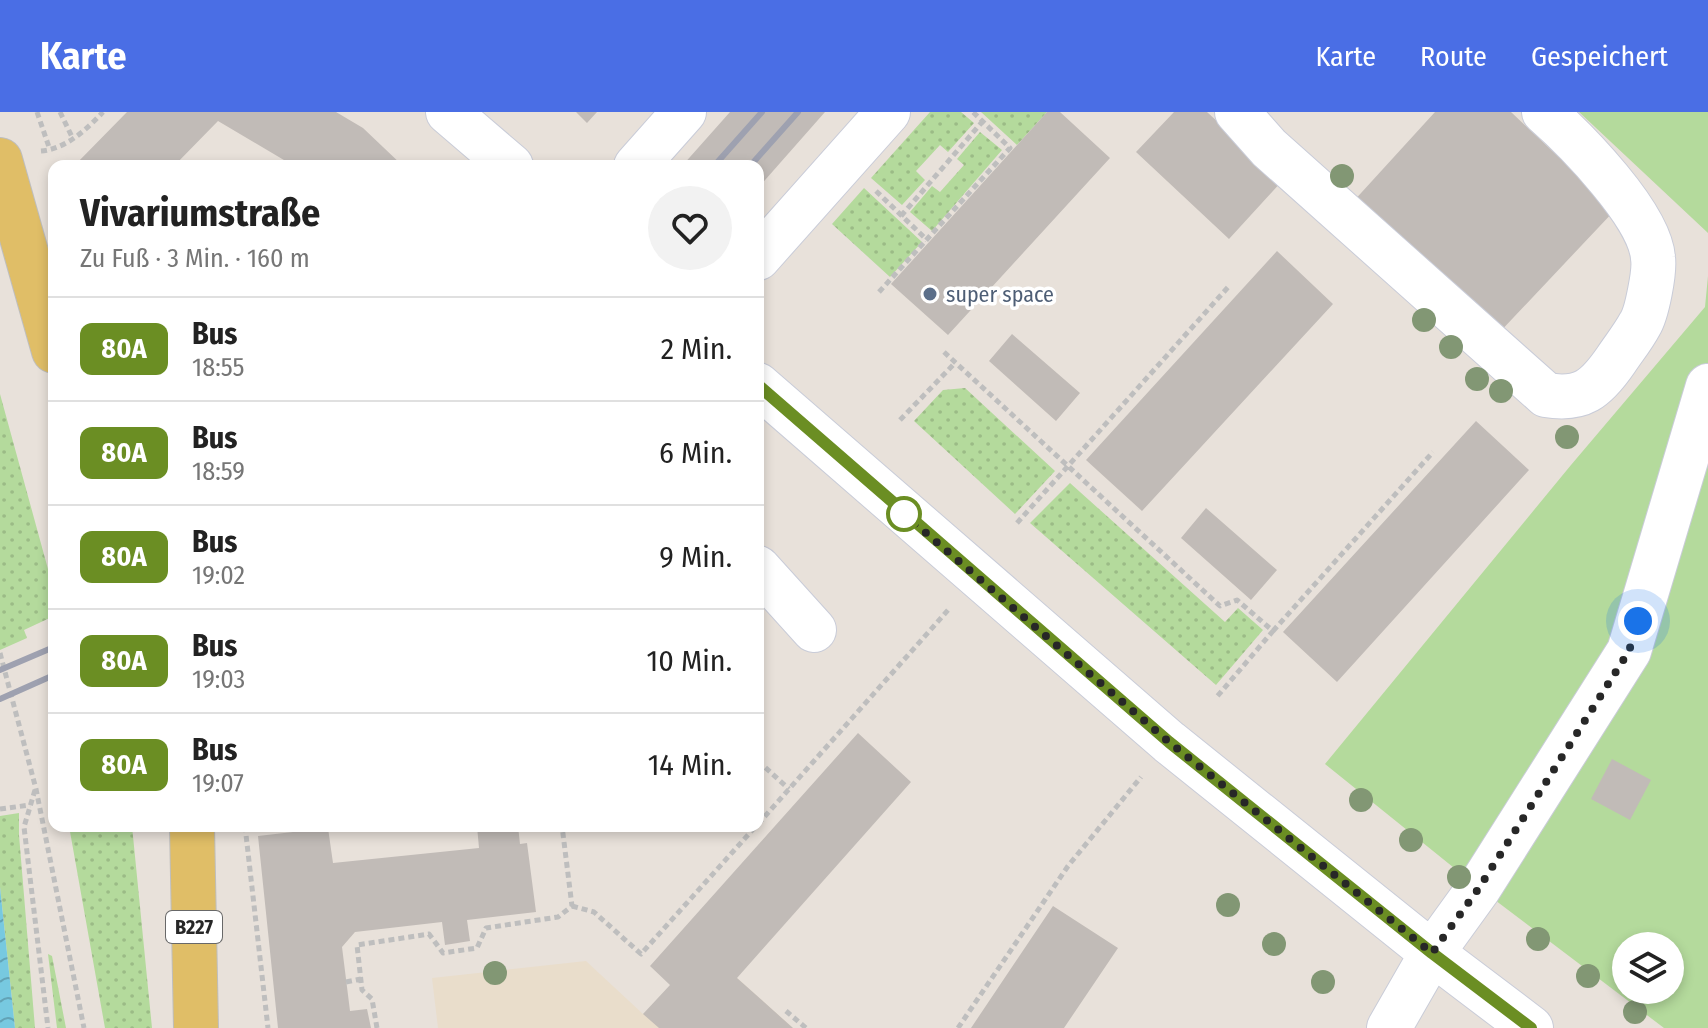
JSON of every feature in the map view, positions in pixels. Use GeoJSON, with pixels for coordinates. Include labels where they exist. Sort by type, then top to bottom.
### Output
{"type":"FeatureCollection","features":[{"type":"Feature","properties":{"kind":"main road"},"geometry":{"type":"LineString","coordinates":[[0,160],[48,330]]}},
{"type":"Feature","properties":{"kind":"main road","name":"B227"},"geometry":{"type":"LineString","coordinates":[[192,832],[196,1028]]}},
{"type":"Feature","properties":{"kind":"street"},"geometry":{"type":"LineString","coordinates":[[448,112],[504,160]]}},
{"type":"Feature","properties":{"kind":"street"},"geometry":{"type":"LineString","coordinates":[[641,160],[684,112]]}},
{"type":"Feature","properties":{"kind":"street"},"geometry":{"type":"LineString","coordinates":[[764,251],[888,112]]}},
{"type":"Feature","properties":{"kind":"street"},"geometry":{"type":"LineString","coordinates":[[1247,114],[1269,148],[1546,395],[1566,398],[1583,394],[1602,380],[1642,321],[1653,258],[1643,230],[1626,200],[1544,112]]}},
{"type":"Feature","properties":{"kind":"street"},"geometry":{"type":"LineString","coordinates":[[1389,1028],[1432,953],[1479,888],[1629,651],[1708,386]]}},
{"type":"Feature","properties":{"kind":"street"},"geometry":{"type":"LineString","coordinates":[[764,390],[1169,742],[1432,953],[1531,1028]]}},
{"type":"Feature","properties":{"kind":"street"},"geometry":{"type":"LineString","coordinates":[[764,575],[814,630]]}},
{"type":"Feature","properties":{"kind":"path"},"geometry":{"type":"LineString","coordinates":[[37,112],[50,150],[73,139],[103,112]]}},
{"type":"Feature","properties":{"kind":"path"},"geometry":{"type":"LineString","coordinates":[[60,112],[73,139]]}},
{"type":"Feature","properties":{"kind":"path"},"geometry":{"type":"LineString","coordinates":[[879,292],[1010,148],[973,112]]}},
{"type":"Feature","properties":{"kind":"path"},"geometry":{"type":"LineString","coordinates":[[901,216],[983,121]]}},
{"type":"Feature","properties":{"kind":"path"},"geometry":{"type":"LineString","coordinates":[[873,189],[927,240]]}},
{"type":"Feature","properties":{"kind":"path"},"geometry":{"type":"LineString","coordinates":[[1017,523],[1230,285]]}},
{"type":"Feature","properties":{"kind":"path"},"geometry":{"type":"LineString","coordinates":[[944,352],[1220,606],[1237,600],[1273,631]]}},
{"type":"Feature","properties":{"kind":"path"},"geometry":{"type":"LineString","coordinates":[[900,420],[956,363]]}},
{"type":"Feature","properties":{"kind":"path"},"geometry":{"type":"LineString","coordinates":[[1215,699],[1433,452]]}},
{"type":"Feature","properties":{"kind":"path"},"geometry":{"type":"LineString","coordinates":[[764,817],[977,577]]}},
{"type":"Feature","properties":{"kind":"path"},"geometry":{"type":"LineString","coordinates":[[0,653],[36,789],[84,1028]]}},
{"type":"Feature","properties":{"kind":"path"},"geometry":{"type":"LineString","coordinates":[[958,1028],[1068,866],[1169,742]]}},
{"type":"Feature","properties":{"kind":"path"},"geometry":{"type":"LineString","coordinates":[[764,766],[789,789]]}},
{"type":"Feature","properties":{"kind":"path"},"geometry":{"type":"LineString","coordinates":[[36,789],[24,827],[48,1028]]}},
{"type":"Feature","properties":{"kind":"path"},"geometry":{"type":"LineString","coordinates":[[0,809],[30,805]]}},
{"type":"Feature","properties":{"kind":"path"},"geometry":{"type":"LineString","coordinates":[[246,832],[268,1028]]}},
{"type":"Feature","properties":{"kind":"path"},"geometry":{"type":"LineString","coordinates":[[563,832],[572,906]]}},
{"type":"Feature","properties":{"kind":"path"},"geometry":{"type":"LineString","coordinates":[[572,906],[594,912],[641,954],[751,832]]}},
{"type":"Feature","properties":{"kind":"path"},"geometry":{"type":"LineString","coordinates":[[377,1028],[372,999],[362,990],[357,945],[429,934],[443,953],[477,948],[486,928],[558,917],[572,906]]}},
{"type":"Feature","properties":{"kind":"path"},"geometry":{"type":"LineString","coordinates":[[346,982],[361,979]]}},
{"type":"Feature","properties":{"kind":"path"},"geometry":{"type":"LineString","coordinates":[[264,995],[274,994]]}},
{"type":"Feature","properties":{"kind":"path"},"geometry":{"type":"LineString","coordinates":[[786,1011],[806,1028]]}},
{"type":"Feature","properties":{"kind":"shaded area"},"geometry":{"type":"Polygon","coordinates":[[[586,961],[643,1014],[737,978],[793,1028],[438,1028],[432,978],[586,961]]]}},
{"type":"Feature","properties":{"kind":"green space"},"geometry":{"type":"Polygon","coordinates":[[[930,112],[961,112],[974,123],[948,152],[940,145],[916,171],[925,180],[902,205],[871,178],[930,112]]]}},
{"type":"Feature","properties":{"kind":"green space"},"geometry":{"type":"Polygon","coordinates":[[[981,112],[1047,112],[1017,145],[981,112]]]}},
{"type":"Feature","properties":{"kind":"green space"},"geometry":{"type":"Polygon","coordinates":[[[1579,112],[1708,112],[1708,233],[1579,112]]]}},
{"type":"Feature","properties":{"kind":"green space"},"geometry":{"type":"Polygon","coordinates":[[[980,132],[1002,150],[932,231],[910,212],[932,186],[940,192],[964,165],[957,159],[980,132]]]}},
{"type":"Feature","properties":{"kind":"green space"},"geometry":{"type":"Polygon","coordinates":[[[864,188],[922,242],[890,277],[832,224],[864,188]]]}},
{"type":"Feature","properties":{"kind":"green space"},"geometry":{"type":"Polygon","coordinates":[[[1708,276],[1708,1028],[1664,1028],[1632,1004],[1684,1004],[1684,932],[1612,932],[1612,989],[1479,888],[1325,764],[1705,307],[1708,276]]]}},
{"type":"Feature","properties":{"kind":"green space"},"geometry":{"type":"Polygon","coordinates":[[[965,388],[1055,471],[1015,514],[914,421],[943,390],[965,388]]]}},
{"type":"Feature","properties":{"kind":"green space"},"geometry":{"type":"Polygon","coordinates":[[[0,394],[48,569],[48,619],[24,630],[27,638],[0,650],[0,394]]]}},
{"type":"Feature","properties":{"kind":"green space"},"geometry":{"type":"Polygon","coordinates":[[[1070,483],[1225,622],[1238,608],[1263,630],[1216,685],[1030,523],[1070,483]]]}},
{"type":"Feature","properties":{"kind":"green space"},"geometry":{"type":"Polygon","coordinates":[[[19,813],[35,1028],[15,1028],[0,887],[0,816],[19,813]]]}},
{"type":"Feature","properties":{"kind":"green space"},"geometry":{"type":"Polygon","coordinates":[[[70,832],[133,832],[152,1028],[105,1028],[70,832]]]}},
{"type":"Feature","properties":{"kind":"green space"},"geometry":{"type":"Polygon","coordinates":[[[48,954],[52,956],[66,1028],[57,1028],[48,954]]]}},
{"type":"Feature","properties":{"kind":"water"},"geometry":{"type":"Polygon","coordinates":[[[0,887],[15,1028],[0,1028],[0,887]]]}},
{"type":"Feature","properties":{"kind":"building"},"geometry":{"type":"Polygon","coordinates":[[[127,112],[336,112],[363,128],[397,160],[284,160],[218,121],[180,160],[80,160],[127,112]]]}},
{"type":"Feature","properties":{"kind":"building"},"geometry":{"type":"Polygon","coordinates":[[[576,112],[597,112],[587,123],[576,112]]]}},
{"type":"Feature","properties":{"kind":"building"},"geometry":{"type":"Polygon","coordinates":[[[730,112],[825,112],[764,181],[764,160],[687,160],[730,112]]]}},
{"type":"Feature","properties":{"kind":"building"},"geometry":{"type":"Polygon","coordinates":[[[1047,112],[1060,112],[1110,158],[948,335],[891,284],[1047,112]]]}},
{"type":"Feature","properties":{"kind":"building"},"geometry":{"type":"Polygon","coordinates":[[[1174,112],[1207,112],[1282,181],[1229,239],[1136,152],[1174,112]]]}},
{"type":"Feature","properties":{"kind":"building"},"geometry":{"type":"Polygon","coordinates":[[[1435,112],[1511,112],[1615,210],[1497,335],[1351,204],[1435,112]]]}},
{"type":"Feature","properties":{"kind":"building"},"geometry":{"type":"Polygon","coordinates":[[[1277,251],[1333,304],[1142,511],[1086,460],[1277,251]]]}},
{"type":"Feature","properties":{"kind":"building"},"geometry":{"type":"Polygon","coordinates":[[[1012,334],[1080,393],[1056,421],[989,361],[1012,334]]]}},
{"type":"Feature","properties":{"kind":"building"},"geometry":{"type":"Polygon","coordinates":[[[1476,421],[1529,470],[1337,682],[1283,632],[1476,421]]]}},
{"type":"Feature","properties":{"kind":"building"},"geometry":{"type":"Polygon","coordinates":[[[1206,508],[1277,570],[1251,600],[1181,538],[1206,508]]]}},
{"type":"Feature","properties":{"kind":"building"},"geometry":{"type":"Polygon","coordinates":[[[858,733],[911,782],[737,978],[793,1028],[659,1028],[643,1014],[670,985],[650,966],[858,733]]]}},
{"type":"Feature","properties":{"kind":"building"},"geometry":{"type":"Polygon","coordinates":[[[1612,759],[1651,780],[1630,820],[1591,799],[1612,759]]]}},
{"type":"Feature","properties":{"kind":"building"},"geometry":{"type":"Polygon","coordinates":[[[329,832],[333,863],[479,848],[478,832],[519,832],[520,844],[527,843],[536,912],[467,920],[470,941],[445,945],[442,922],[355,932],[342,947],[350,1011],[367,1009],[371,1028],[278,1028],[258,836],[329,832]]]}},
{"type":"Feature","properties":{"kind":"building"},"geometry":{"type":"Polygon","coordinates":[[[1053,906],[1118,948],[1064,1028],[971,1028],[1053,906]]]}},
{"type":"Feature","properties":{"kind":"railway"},"geometry":{"type":"LineString","coordinates":[[719,160],[762,112]]}},
{"type":"Feature","properties":{"kind":"railway"},"geometry":{"type":"LineString","coordinates":[[755,160],[798,112]]}},
{"type":"Feature","properties":{"kind":"railway"},"geometry":{"type":"LineString","coordinates":[[0,670],[48,650]]}},
{"type":"Feature","properties":{"kind":"railway"},"geometry":{"type":"LineString","coordinates":[[0,699],[48,678]]}},
{"type":"Feature","properties":{"kind":"bus line","name":"80A"},"geometry":{"type":"LineString","coordinates":[[764,390],[1169,742],[1432,953],[1531,1028]]}},
{"type":"Feature","properties":{"kind":"place","name":"super space"},"geometry":{"type":"Point","coordinates":[930,294]}},
{"type":"Feature","properties":{"kind":"route"},"geometry":{"type":"LineString","coordinates":[[904,514],[1169,742],[1432,953],[1479,888],[1629,651],[1638,621]]}}]}
